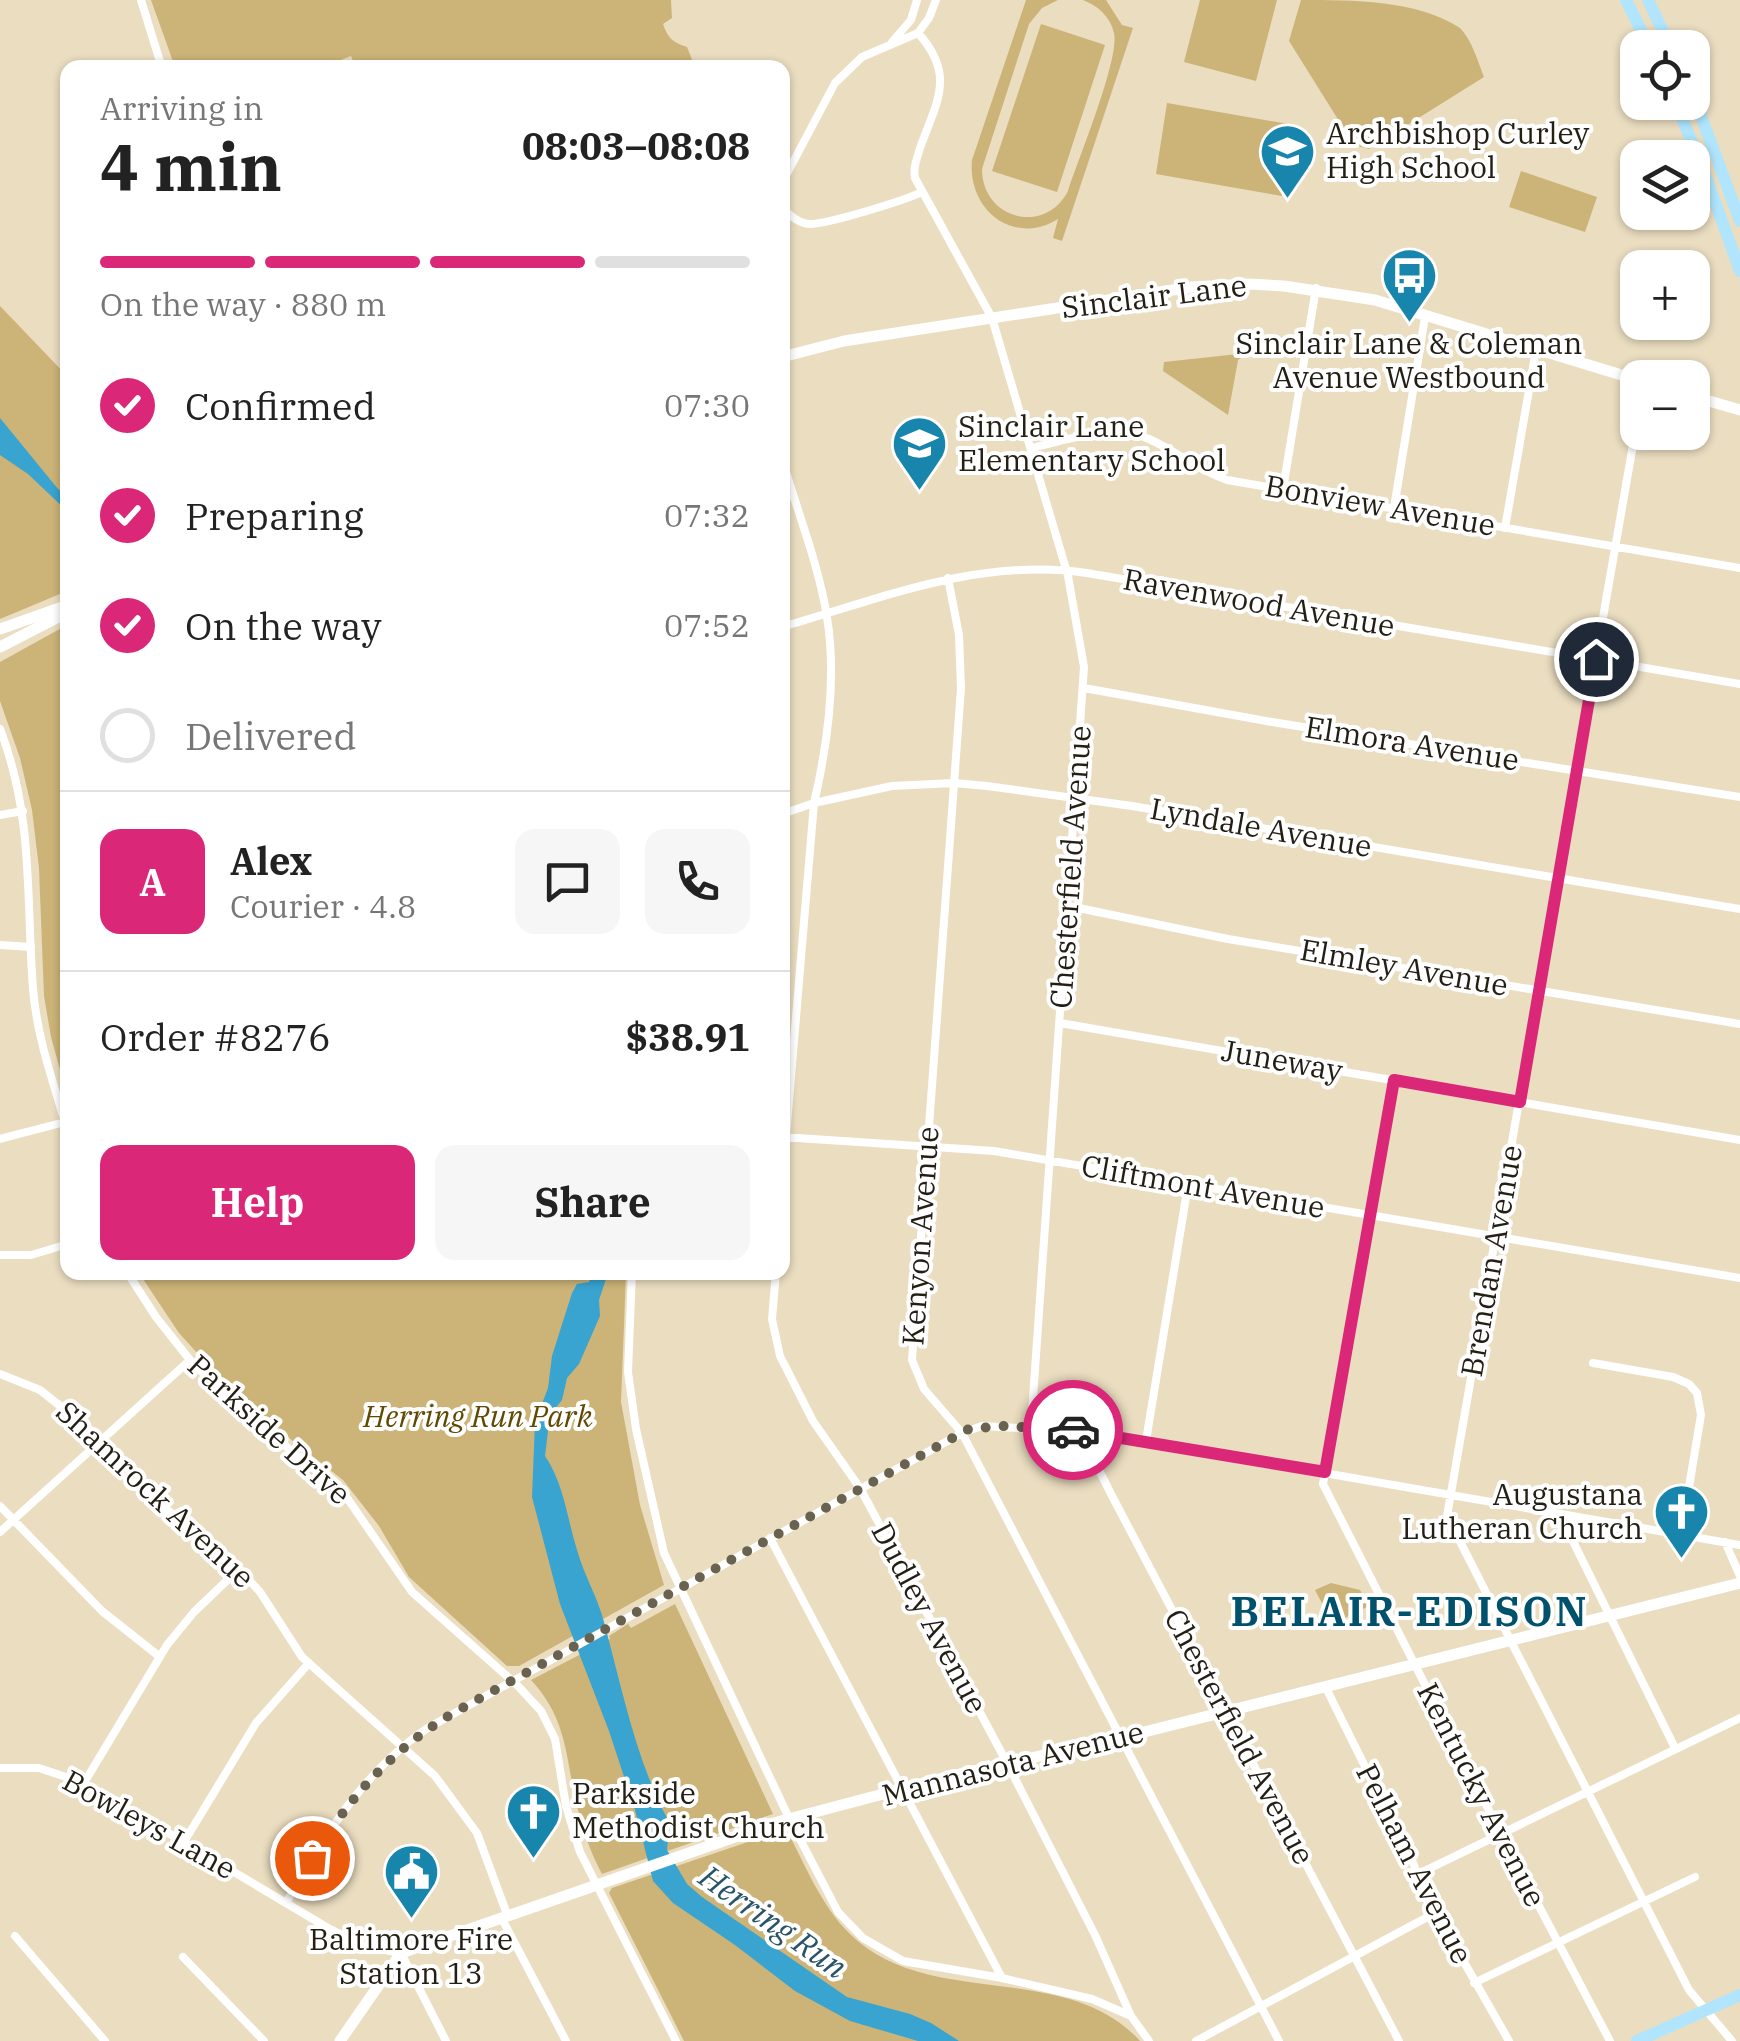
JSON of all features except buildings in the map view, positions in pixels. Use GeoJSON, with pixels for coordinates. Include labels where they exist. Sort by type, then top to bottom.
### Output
{"type":"FeatureCollection","features":[{"type":"Feature","properties":{"kind":"main road"},"geometry":{"type":"LineString","coordinates":[[1626,0],[1641,30]]}},
{"type":"Feature","properties":{"kind":"main road"},"geometry":{"type":"LineString","coordinates":[[1648,0],[1662,30]]}},
{"type":"Feature","properties":{"kind":"main road"},"geometry":{"type":"LineString","coordinates":[[1683,120],[1740,271]]}},
{"type":"Feature","properties":{"kind":"main road"},"geometry":{"type":"LineString","coordinates":[[1702,120],[1740,221]]}},
{"type":"Feature","properties":{"kind":"main road"},"geometry":{"type":"LineString","coordinates":[[1637,2041],[1740,1995]]}},
{"type":"Feature","properties":{"kind":"street"},"geometry":{"type":"LineString","coordinates":[[140,0],[159,60]]}},
{"type":"Feature","properties":{"kind":"street"},"geometry":{"type":"LineString","coordinates":[[892,42],[911,20],[917,0]]}},
{"type":"Feature","properties":{"kind":"street"},"geometry":{"type":"LineString","coordinates":[[790,168],[835,84],[858,60],[918,32],[936,0]]}},
{"type":"Feature","properties":{"kind":"street"},"geometry":{"type":"LineString","coordinates":[[790,215],[811,224],[922,192],[913,171],[942,83],[938,61],[918,32]]}},
{"type":"Feature","properties":{"kind":"street","name":"Chesterfield Avenue"},"geometry":{"type":"LineString","coordinates":[[922,192],[992,318],[1066,570],[1080,633],[1084,688],[1030,1427]]}},
{"type":"Feature","properties":{"kind":"street","name":"Sinclair Lane"},"geometry":{"type":"LineString","coordinates":[[790,355],[844,341],[992,318],[1192,288],[1250,284],[1316,288],[1375,300],[1620,375]]}},
{"type":"Feature","properties":{"kind":"street"},"geometry":{"type":"LineString","coordinates":[[1282,489],[1316,288]]}},
{"type":"Feature","properties":{"kind":"street"},"geometry":{"type":"LineString","coordinates":[[1394,508],[1424,316]]}},
{"type":"Feature","properties":{"kind":"street"},"geometry":{"type":"LineString","coordinates":[[1505,528],[1536,350]]}},
{"type":"Feature","properties":{"kind":"street"},"geometry":{"type":"LineString","coordinates":[[1710,401],[1740,410]]}},
{"type":"Feature","properties":{"kind":"street","name":"Bonview Avenue"},"geometry":{"type":"LineString","coordinates":[[1031,448],[1087,435],[1126,432],[1150,439],[1208,474],[1740,568]]}},
{"type":"Feature","properties":{"kind":"street","name":"Brendan Avenue"},"geometry":{"type":"LineString","coordinates":[[1632,450],[1448,1516],[1689,1990],[1732,2041]]}},
{"type":"Feature","properties":{"kind":"street"},"geometry":{"type":"LineString","coordinates":[[790,487],[827,614],[830,644],[828,724],[814,803],[790,1070]]}},
{"type":"Feature","properties":{"kind":"street","name":"Ravenwood Avenue"},"geometry":{"type":"LineString","coordinates":[[790,626],[948,578],[1005,569],[1066,570],[1740,684]]}},
{"type":"Feature","properties":{"kind":"street","name":"Kenyon Avenue"},"geometry":{"type":"LineString","coordinates":[[948,578],[960,635],[962,674],[912,1360],[919,1383],[962,1433],[1278,2041]]}},
{"type":"Feature","properties":{"kind":"street"},"geometry":{"type":"LineString","coordinates":[[0,629],[60,611]]}},
{"type":"Feature","properties":{"kind":"street"},"geometry":{"type":"LineString","coordinates":[[0,647],[60,613]]}},
{"type":"Feature","properties":{"kind":"street","name":"Elmora Avenue"},"geometry":{"type":"LineString","coordinates":[[1084,688],[1740,796]]}},
{"type":"Feature","properties":{"kind":"street"},"geometry":{"type":"LineString","coordinates":[[0,729],[12,760],[23,810],[37,1021],[60,1105]]}},
{"type":"Feature","properties":{"kind":"street","name":"Lyndale Avenue"},"geometry":{"type":"LineString","coordinates":[[790,811],[892,786],[954,782],[1076,798],[1740,910]]}},
{"type":"Feature","properties":{"kind":"street"},"geometry":{"type":"LineString","coordinates":[[0,815],[23,810]]}},
{"type":"Feature","properties":{"kind":"street","name":"Elmley Avenue"},"geometry":{"type":"LineString","coordinates":[[1069,906],[1228,939],[1740,1024]]}},
{"type":"Feature","properties":{"kind":"street"},"geometry":{"type":"LineString","coordinates":[[0,946],[31,946]]}},
{"type":"Feature","properties":{"kind":"street","name":"Juneway"},"geometry":{"type":"LineString","coordinates":[[1060,1023],[1740,1140]]}},
{"type":"Feature","properties":{"kind":"street","name":"Kentucky Avenue"},"geometry":{"type":"LineString","coordinates":[[1394,1080],[1323,1484],[1610,2041]]}},
{"type":"Feature","properties":{"kind":"street"},"geometry":{"type":"LineString","coordinates":[[0,1140],[60,1128]]}},
{"type":"Feature","properties":{"kind":"street","name":"Cliftmont Avenue"},"geometry":{"type":"LineString","coordinates":[[790,1137],[994,1152],[1740,1278]]}},
{"type":"Feature","properties":{"kind":"street"},"geometry":{"type":"LineString","coordinates":[[1146,1441],[1188,1185]]}},
{"type":"Feature","properties":{"kind":"street"},"geometry":{"type":"LineString","coordinates":[[0,1255],[31,1255],[60,1246]]}},
{"type":"Feature","properties":{"kind":"street","name":"Parkside Drive"},"geometry":{"type":"LineString","coordinates":[[132,1280],[190,1360],[238,1408],[342,1492],[412,1592],[532,1700],[551,1728],[570,1822],[597,1886],[676,2041]]}},
{"type":"Feature","properties":{"kind":"street"},"geometry":{"type":"LineString","coordinates":[[631,1280],[627,1348],[631,1397],[659,1532],[679,1588],[838,1912],[863,1938],[903,1961],[1073,1993],[1131,2016]]}},
{"type":"Feature","properties":{"kind":"street","name":"Dudley Avenue"},"geometry":{"type":"LineString","coordinates":[[775,1280],[772,1319],[780,1356],[813,1421],[860,1488],[1007,1763],[1095,1935],[1131,2016],[1149,2041]]}},
{"type":"Feature","properties":{"kind":"street"},"geometry":{"type":"LineString","coordinates":[[0,1532],[190,1360]]}},
{"type":"Feature","properties":{"kind":"street"},"geometry":{"type":"LineString","coordinates":[[1593,1363],[1672,1378],[1690,1384],[1697,1393],[1701,1415],[1681,1535]]}},
{"type":"Feature","properties":{"kind":"street","name":"Shamrock Avenue"},"geometry":{"type":"LineString","coordinates":[[0,1374],[40,1390],[102,1439],[159,1503],[240,1569],[260,1592],[294,1648],[446,1789],[477,1833],[505,1918],[566,2041]]}},
{"type":"Feature","properties":{"kind":"street"},"geometry":{"type":"LineString","coordinates":[[286,1903],[352,1798],[403,1746],[426,1729],[860,1488],[982,1426],[1086,1432],[1146,1441],[1740,1545]]}},
{"type":"Feature","properties":{"kind":"street","name":"Chesterfield Avenue"},"geometry":{"type":"LineString","coordinates":[[1086,1432],[1087,1446],[1399,2041]]}},
{"type":"Feature","properties":{"kind":"street"},"geometry":{"type":"LineString","coordinates":[[0,1506],[102,1612],[160,1657]]}},
{"type":"Feature","properties":{"kind":"street"},"geometry":{"type":"LineString","coordinates":[[1560,1515],[1675,1748]]}},
{"type":"Feature","properties":{"kind":"street"},"geometry":{"type":"LineString","coordinates":[[770,1538],[1002,1978]]}},
{"type":"Feature","properties":{"kind":"street"},"geometry":{"type":"LineString","coordinates":[[1726,1542],[1740,1580]]}},
{"type":"Feature","properties":{"kind":"street"},"geometry":{"type":"LineString","coordinates":[[84,1782],[160,1657],[194,1612],[240,1569]]}},
{"type":"Feature","properties":{"kind":"street","name":"Mannasota Avenue"},"geometry":{"type":"LineString","coordinates":[[401,1953],[789,1818],[1610,1618],[1740,1580]]}},
{"type":"Feature","properties":{"kind":"street"},"geometry":{"type":"LineString","coordinates":[[184,1842],[256,1723],[309,1663]]}},
{"type":"Feature","properties":{"kind":"street","name":"Pelham Avenue"},"geometry":{"type":"LineString","coordinates":[[1324,1685],[1434,1912],[1509,2041]]}},
{"type":"Feature","properties":{"kind":"street"},"geometry":{"type":"LineString","coordinates":[[1416,1875],[1740,1718]]}},
{"type":"Feature","properties":{"kind":"street","name":"Bowleys Lane"},"geometry":{"type":"LineString","coordinates":[[0,1768],[39,1768],[84,1782],[349,1939],[401,1953]]}},
{"type":"Feature","properties":{"kind":"street"},"geometry":{"type":"LineString","coordinates":[[1474,1982],[1696,1878]]}},
{"type":"Feature","properties":{"kind":"street"},"geometry":{"type":"LineString","coordinates":[[1196,2041],[1434,1912]]}},
{"type":"Feature","properties":{"kind":"street"},"geometry":{"type":"LineString","coordinates":[[16,1936],[105,2041]]}},
{"type":"Feature","properties":{"kind":"street"},"geometry":{"type":"LineString","coordinates":[[340,2041],[401,1953],[446,2041]]}},
{"type":"Feature","properties":{"kind":"street"},"geometry":{"type":"LineString","coordinates":[[183,1958],[264,2041]]}},
{"type":"Feature","properties":{"kind":"green space"},"geometry":{"type":"Polygon","coordinates":[[[151,0],[671,0],[672,18],[663,24],[671,39],[687,47],[692,60],[353,60],[351,56],[341,60],[172,60],[151,0]]]}},
{"type":"Feature","properties":{"kind":"green space"},"geometry":{"type":"Polygon","coordinates":[[[1026,0],[1058,0],[1042,8],[1029,24],[982,169],[992,200],[1016,216],[1045,214],[1068,191],[1105,86],[1114,33],[1103,12],[1083,0],[1106,0],[1122,25],[1133,28],[1062,241],[1053,238],[1058,219],[1041,227],[1025,228],[996,218],[985,208],[972,178],[972,160],[1026,0]]]}},
{"type":"Feature","properties":{"kind":"green space"},"geometry":{"type":"Polygon","coordinates":[[[1200,0],[1277,0],[1256,81],[1184,62],[1200,0]]]}},
{"type":"Feature","properties":{"kind":"green space"},"geometry":{"type":"Polygon","coordinates":[[[1301,0],[1384,4],[1443,19],[1464,33],[1484,77],[1369,149],[1354,145],[1289,41],[1301,0]]]}},
{"type":"Feature","properties":{"kind":"green space"},"geometry":{"type":"Polygon","coordinates":[[[1041,24],[1105,45],[1057,192],[992,171],[1041,24]]]}},
{"type":"Feature","properties":{"kind":"green space"},"geometry":{"type":"Polygon","coordinates":[[[1167,103],[1294,125],[1282,196],[1156,174],[1167,103]]]}},
{"type":"Feature","properties":{"kind":"green space"},"geometry":{"type":"Polygon","coordinates":[[[1521,171],[1597,197],[1585,232],[1509,207],[1521,171]]]}},
{"type":"Feature","properties":{"kind":"green space"},"geometry":{"type":"Polygon","coordinates":[[[0,306],[60,369],[60,594],[0,619],[0,306]]]}},
{"type":"Feature","properties":{"kind":"green space"},"geometry":{"type":"Polygon","coordinates":[[[1238,354],[1241,358],[1228,415],[1163,371],[1164,362],[1238,354]]]}},
{"type":"Feature","properties":{"kind":"green space"},"geometry":{"type":"Polygon","coordinates":[[[60,629],[60,1070],[44,996],[39,868],[32,810],[20,758],[0,701],[0,662],[60,629]]]}},
{"type":"Feature","properties":{"kind":"green space","name":"Herring Run Park"},"geometry":{"type":"Polygon","coordinates":[[[144,1280],[626,1280],[621,1402],[640,1505],[664,1585],[519,1666],[507,1666],[409,1577],[379,1526],[343,1480],[257,1413],[179,1333],[144,1280]]]}},
{"type":"Feature","properties":{"kind":"green space"},"geometry":{"type":"Polygon","coordinates":[[[1331,1583],[1360,1590],[1369,1606],[1333,1624],[1315,1590],[1331,1583]]]}},
{"type":"Feature","properties":{"kind":"green space"},"geometry":{"type":"Polygon","coordinates":[[[675,1604],[773,1814],[602,1874],[581,1822],[560,1727],[531,1680],[610,1639],[628,1624],[631,1628],[675,1604]]]}},
{"type":"Feature","properties":{"kind":"green space"},"geometry":{"type":"Polygon","coordinates":[[[786,1829],[830,1911],[850,1934],[882,1957],[918,1972],[1074,2001],[1109,2016],[1140,2041],[684,2041],[609,1893],[612,1888],[786,1829]]]}},
{"type":"Feature","properties":{"kind":"water"},"geometry":{"type":"Polygon","coordinates":[[[0,418],[60,490],[60,504],[28,474],[0,455],[0,418]]]}},
{"type":"Feature","properties":{"kind":"water","name":"Herring Run"},"geometry":{"type":"Polygon","coordinates":[[[606,1280],[599,1300],[600,1316],[579,1364],[567,1378],[562,1400],[550,1415],[545,1456],[561,1490],[580,1559],[601,1613],[638,1749],[669,1823],[667,1850],[687,1884],[702,1897],[847,1997],[910,2014],[959,2041],[918,2041],[850,2021],[795,1991],[673,1903],[653,1881],[609,1731],[560,1604],[532,1497],[535,1422],[548,1388],[552,1356],[572,1293],[577,1284],[606,1280]]]}},
{"type":"Feature","properties":{"kind":"way so far"},"geometry":{"type":"LineString","coordinates":[[312,1858],[360,1788],[414,1736],[455,1712],[969,1429],[1002,1426],[1073,1430]]}},
{"type":"Feature","properties":{"kind":"place","name":"Archbishop Curley High School"},"geometry":{"type":"Point","coordinates":[1287,200]}},
{"type":"Feature","properties":{"kind":"place","name":"Sinclair Lane & Coleman Avenue Westbound"},"geometry":{"type":"Point","coordinates":[1409,325]}},
{"type":"Feature","properties":{"kind":"place","name":"Sinclair Lane Elementary School"},"geometry":{"type":"Point","coordinates":[919,493]}},
{"type":"Feature","properties":{"kind":"place","name":"Augustana Lutheran Church"},"geometry":{"type":"Point","coordinates":[1682,1561]}},
{"type":"Feature","properties":{"kind":"place","name":"Parkside Methodist Church"},"geometry":{"type":"Point","coordinates":[533,1860]}},
{"type":"Feature","properties":{"kind":"place","name":"Baltimore Fire Station 13"},"geometry":{"type":"Point","coordinates":[411,1921]}},
{"type":"Feature","properties":{"kind":"district","name":"BELAIR-EDISON"},"geometry":{"type":"Point","coordinates":[1410,1612]}},
{"type":"Feature","properties":{"kind":"route"},"geometry":{"type":"LineString","coordinates":[[1073,1430],[1325,1472],[1394,1080],[1520,1102],[1596,659]]}}]}
